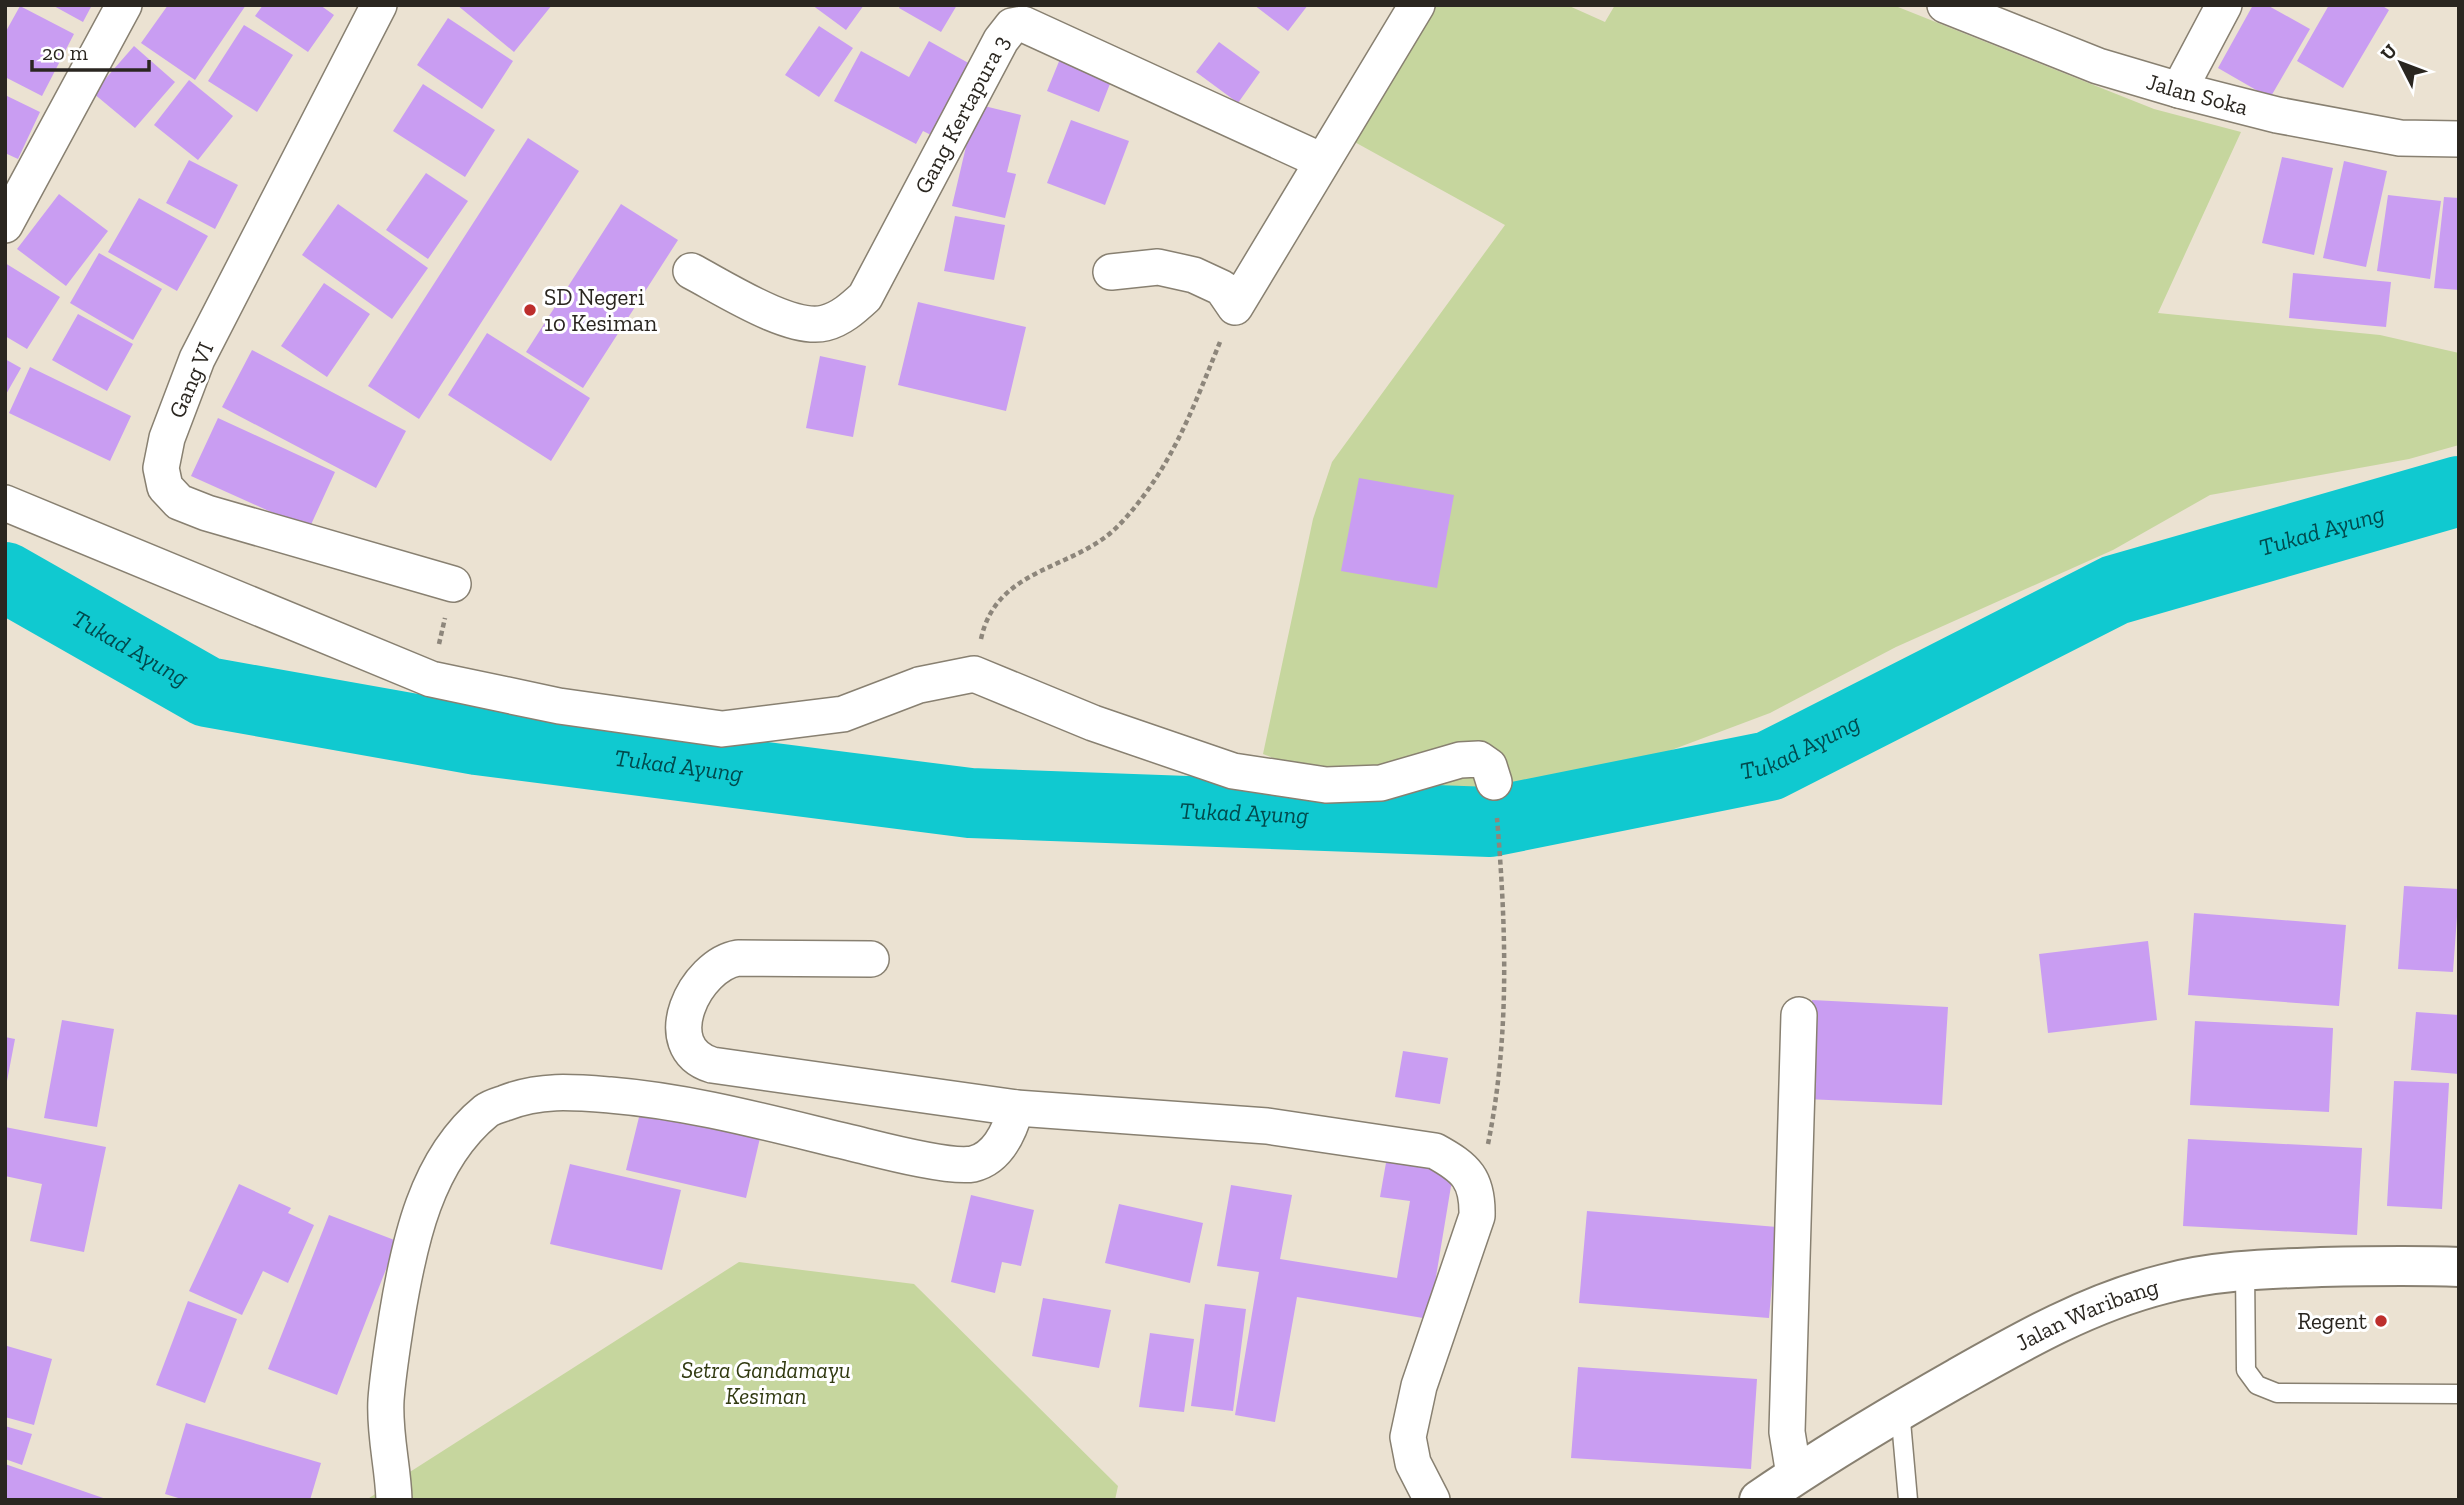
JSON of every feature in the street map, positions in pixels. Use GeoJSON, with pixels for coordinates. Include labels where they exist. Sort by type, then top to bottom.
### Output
{"type":"FeatureCollection","features":[{"type":"Feature","properties":{"kind":"street"},"geometry":{"type":"LineString","coordinates":[[5,225],[124,5]]}},
{"type":"Feature","properties":{"kind":"street","name":"Gang VI"},"geometry":{"type":"LineString","coordinates":[[379,5],[197,359],[167,438],[161,468],[165,487],[178,502],[207,513],[453,584]]}},
{"type":"Feature","properties":{"kind":"street"},"geometry":{"type":"LineString","coordinates":[[1111,272],[1158,267],[1194,275],[1223,288],[1235,307],[1417,5]]}},
{"type":"Feature","properties":{"kind":"street","name":"Jalan Soka"},"geometry":{"type":"LineString","coordinates":[[1945,5],[2098,66],[2179,90],[2277,115],[2400,138],[2459,139]]}},
{"type":"Feature","properties":{"kind":"street"},"geometry":{"type":"LineString","coordinates":[[2179,90],[2224,5]]}},
{"type":"Feature","properties":{"kind":"street","name":"Gang Kertapura 3"},"geometry":{"type":"LineString","coordinates":[[691,271],[780,317],[803,323],[824,324],[847,313],[865,297],[1001,40],[1012,26],[1023,24],[1322,161]]}},
{"type":"Feature","properties":{"kind":"street"},"geometry":{"type":"LineString","coordinates":[[5,503],[431,679],[559,706],[722,729],[843,714],[919,685],[974,674],[1093,723],[1233,771],[1326,785],[1381,783],[1460,760],[1479,759],[1489,766],[1494,782]]}},
{"type":"Feature","properties":{"kind":"street"},"geometry":{"type":"LineString","coordinates":[[871,959],[725,960],[706,977],[684,1016],[683,1030],[688,1049],[699,1061],[712,1065],[1016,1108],[1267,1126],[1435,1151],[1457,1164],[1469,1177],[1478,1194],[1477,1216],[1419,1387],[1408,1437],[1413,1463],[1432,1500]]}},
{"type":"Feature","properties":{"kind":"street"},"geometry":{"type":"LineString","coordinates":[[1794,1475],[1787,1432],[1799,1015]]}},
{"type":"Feature","properties":{"kind":"street"},"geometry":{"type":"LineString","coordinates":[[394,1500],[394,1477],[387,1441],[386,1401],[403,1283],[419,1218],[439,1170],[463,1134],[488,1109],[521,1097],[554,1091],[682,1103],[890,1153],[972,1164],[991,1157],[1012,1121],[1016,1108]]}},
{"type":"Feature","properties":{"kind":"street","name":"Jalan Waribang"},"geometry":{"type":"LineString","coordinates":[[1759,1500],[1794,1475],[1901,1421],[2033,1335],[2118,1296],[2166,1283],[2245,1274],[2404,1265],[2459,1267]]}},
{"type":"Feature","properties":{"kind":"lane"},"geometry":{"type":"LineString","coordinates":[[2245,1274],[2246,1370],[2257,1385],[2277,1393],[2459,1394]]}},
{"type":"Feature","properties":{"kind":"lane"},"geometry":{"type":"LineString","coordinates":[[1901,1421],[1908,1500]]}},
{"type":"Feature","properties":{"kind":"path"},"geometry":{"type":"LineString","coordinates":[[974,674],[983,633],[994,606],[1012,587],[1090,548],[1119,525],[1165,468],[1182,435],[1235,307]]}},
{"type":"Feature","properties":{"kind":"path"},"geometry":{"type":"LineString","coordinates":[[431,679],[453,584]]}},
{"type":"Feature","properties":{"kind":"path"},"geometry":{"type":"LineString","coordinates":[[1478,1194],[1494,1114],[1504,1031],[1504,911],[1494,782]]}},
{"type":"Feature","properties":{"kind":"green space"},"geometry":{"type":"Polygon","coordinates":[[[1436,5],[1567,5],[1605,22],[1615,5],[1893,5],[2154,109],[2241,132],[2158,313],[2380,335],[2459,353],[2459,445],[2409,459],[2210,495],[2113,550],[1896,647],[1770,713],[1597,778],[1473,790],[1315,774],[1263,754],[1313,519],[1332,462],[1505,225],[1351,140],[1436,5]]]}},
{"type":"Feature","properties":{"kind":"green space","name":"Setra Gandamayu Kesiman"},"geometry":{"type":"Polygon","coordinates":[[[739,1262],[914,1284],[1118,1486],[1115,1500],[366,1500],[739,1262]]]}},
{"type":"Feature","properties":{"kind":"building"},"geometry":{"type":"Polygon","coordinates":[[[52,5],[92,5],[83,22],[52,5]]]}},
{"type":"Feature","properties":{"kind":"building"},"geometry":{"type":"Polygon","coordinates":[[[168,5],[246,5],[195,80],[141,43],[168,5]]]}},
{"type":"Feature","properties":{"kind":"building"},"geometry":{"type":"Polygon","coordinates":[[[263,5],[320,5],[334,15],[308,52],[255,16],[263,5]]]}},
{"type":"Feature","properties":{"kind":"building"},"geometry":{"type":"Polygon","coordinates":[[[457,5],[552,5],[514,52],[457,5]]]}},
{"type":"Feature","properties":{"kind":"building"},"geometry":{"type":"Polygon","coordinates":[[[812,5],[864,5],[846,30],[812,5]]]}},
{"type":"Feature","properties":{"kind":"building"},"geometry":{"type":"Polygon","coordinates":[[[900,5],[957,5],[941,32],[899,8],[900,5]]]}},
{"type":"Feature","properties":{"kind":"building"},"geometry":{"type":"Polygon","coordinates":[[[1254,5],[1308,5],[1288,31],[1254,5]]]}},
{"type":"Feature","properties":{"kind":"building"},"geometry":{"type":"Polygon","coordinates":[[[2253,5],[2267,5],[2310,29],[2270,98],[2218,68],[2253,5]]]}},
{"type":"Feature","properties":{"kind":"building"},"geometry":{"type":"Polygon","coordinates":[[[2329,5],[2381,5],[2389,10],[2343,88],[2297,61],[2329,5]]]}},
{"type":"Feature","properties":{"kind":"building"},"geometry":{"type":"Polygon","coordinates":[[[20,6],[74,34],[42,96],[5,77],[5,33],[20,6]]]}},
{"type":"Feature","properties":{"kind":"building"},"geometry":{"type":"Polygon","coordinates":[[[448,18],[513,61],[482,109],[417,65],[448,18]]]}},
{"type":"Feature","properties":{"kind":"building"},"geometry":{"type":"Polygon","coordinates":[[[244,25],[293,55],[257,112],[208,81],[244,25]]]}},
{"type":"Feature","properties":{"kind":"building"},"geometry":{"type":"Polygon","coordinates":[[[819,26],[853,48],[819,97],[785,75],[819,26]]]}},
{"type":"Feature","properties":{"kind":"building"},"geometry":{"type":"Polygon","coordinates":[[[929,41],[972,65],[933,136],[923,131],[916,144],[834,101],[861,51],[909,77],[929,41]]]}},
{"type":"Feature","properties":{"kind":"building"},"geometry":{"type":"Polygon","coordinates":[[[1219,42],[1260,72],[1238,103],[1196,72],[1219,42]]]}},
{"type":"Feature","properties":{"kind":"building"},"geometry":{"type":"Polygon","coordinates":[[[134,46],[175,82],[135,128],[93,93],[134,46]]]}},
{"type":"Feature","properties":{"kind":"building"},"geometry":{"type":"Polygon","coordinates":[[[1062,54],[1113,76],[1099,112],[1047,91],[1062,54]]]}},
{"type":"Feature","properties":{"kind":"building"},"geometry":{"type":"Polygon","coordinates":[[[189,80],[233,116],[198,160],[154,125],[189,80]]]}},
{"type":"Feature","properties":{"kind":"building"},"geometry":{"type":"Polygon","coordinates":[[[423,84],[495,130],[465,177],[393,131],[423,84]]]}},
{"type":"Feature","properties":{"kind":"building"},"geometry":{"type":"Polygon","coordinates":[[[5,95],[40,112],[18,159],[5,153],[5,95]]]}},
{"type":"Feature","properties":{"kind":"building"},"geometry":{"type":"Polygon","coordinates":[[[976,104],[1021,115],[1007,172],[1016,174],[1005,218],[952,206],[976,104]]]}},
{"type":"Feature","properties":{"kind":"building"},"geometry":{"type":"Polygon","coordinates":[[[1071,120],[1129,141],[1105,205],[1047,183],[1071,120]]]}},
{"type":"Feature","properties":{"kind":"building"},"geometry":{"type":"Polygon","coordinates":[[[528,138],[579,171],[419,419],[368,386],[528,138]]]}},
{"type":"Feature","properties":{"kind":"building"},"geometry":{"type":"Polygon","coordinates":[[[2282,157],[2333,168],[2314,255],[2262,243],[2282,157]]]}},
{"type":"Feature","properties":{"kind":"building"},"geometry":{"type":"Polygon","coordinates":[[[189,160],[238,185],[215,229],[166,203],[189,160]]]}},
{"type":"Feature","properties":{"kind":"building"},"geometry":{"type":"Polygon","coordinates":[[[2344,161],[2387,171],[2366,267],[2323,258],[2344,161]]]}},
{"type":"Feature","properties":{"kind":"building"},"geometry":{"type":"Polygon","coordinates":[[[426,173],[468,201],[428,259],[386,230],[426,173]]]}},
{"type":"Feature","properties":{"kind":"building"},"geometry":{"type":"Polygon","coordinates":[[[59,194],[108,231],[66,286],[17,249],[59,194]]]}},
{"type":"Feature","properties":{"kind":"building"},"geometry":{"type":"Polygon","coordinates":[[[2388,195],[2441,201],[2430,279],[2377,271],[2388,195]]]}},
{"type":"Feature","properties":{"kind":"building"},"geometry":{"type":"Polygon","coordinates":[[[2444,197],[2459,198],[2459,290],[2434,288],[2444,197]]]}},
{"type":"Feature","properties":{"kind":"building"},"geometry":{"type":"Polygon","coordinates":[[[139,198],[208,236],[177,291],[108,252],[139,198]]]}},
{"type":"Feature","properties":{"kind":"building"},"geometry":{"type":"Polygon","coordinates":[[[338,204],[428,268],[392,319],[302,255],[338,204]]]}},
{"type":"Feature","properties":{"kind":"building"},"geometry":{"type":"Polygon","coordinates":[[[621,204],[678,240],[583,388],[526,352],[621,204]]]}},
{"type":"Feature","properties":{"kind":"building"},"geometry":{"type":"Polygon","coordinates":[[[955,216],[1005,225],[994,280],[944,271],[955,216]]]}},
{"type":"Feature","properties":{"kind":"building"},"geometry":{"type":"Polygon","coordinates":[[[99,253],[162,289],[133,340],[70,303],[99,253]]]}},
{"type":"Feature","properties":{"kind":"building"},"geometry":{"type":"Polygon","coordinates":[[[5,263],[60,297],[27,349],[5,336],[5,263]]]}},
{"type":"Feature","properties":{"kind":"building"},"geometry":{"type":"Polygon","coordinates":[[[2293,273],[2391,282],[2386,327],[2289,318],[2293,273]]]}},
{"type":"Feature","properties":{"kind":"building"},"geometry":{"type":"Polygon","coordinates":[[[324,283],[370,314],[327,377],[281,346],[324,283]]]}},
{"type":"Feature","properties":{"kind":"building"},"geometry":{"type":"Polygon","coordinates":[[[918,302],[1026,327],[1006,411],[898,385],[918,302]]]}},
{"type":"Feature","properties":{"kind":"building"},"geometry":{"type":"Polygon","coordinates":[[[78,314],[133,344],[107,391],[52,360],[78,314]]]}},
{"type":"Feature","properties":{"kind":"building"},"geometry":{"type":"Polygon","coordinates":[[[487,333],[590,398],[551,461],[448,395],[487,333]]]}},
{"type":"Feature","properties":{"kind":"building"},"geometry":{"type":"Polygon","coordinates":[[[252,350],[406,431],[376,488],[222,407],[252,350]]]}},
{"type":"Feature","properties":{"kind":"building"},"geometry":{"type":"Polygon","coordinates":[[[820,356],[866,366],[853,437],[806,428],[820,356]]]}},
{"type":"Feature","properties":{"kind":"building"},"geometry":{"type":"Polygon","coordinates":[[[5,359],[21,368],[5,396],[5,359]]]}},
{"type":"Feature","properties":{"kind":"building"},"geometry":{"type":"Polygon","coordinates":[[[30,367],[131,416],[110,461],[9,413],[30,367]]]}},
{"type":"Feature","properties":{"kind":"building"},"geometry":{"type":"Polygon","coordinates":[[[218,418],[335,472],[309,529],[191,476],[218,418]]]}},
{"type":"Feature","properties":{"kind":"building"},"geometry":{"type":"Polygon","coordinates":[[[1359,478],[1454,495],[1437,588],[1341,571],[1359,478]]]}},
{"type":"Feature","properties":{"kind":"building"},"geometry":{"type":"Polygon","coordinates":[[[2404,886],[2459,889],[2453,972],[2398,969],[2404,886]]]}},
{"type":"Feature","properties":{"kind":"building"},"geometry":{"type":"Polygon","coordinates":[[[2194,913],[2346,925],[2339,1006],[2188,995],[2194,913]]]}},
{"type":"Feature","properties":{"kind":"building"},"geometry":{"type":"Polygon","coordinates":[[[2148,941],[2157,1020],[2048,1033],[2039,954],[2148,941]]]}},
{"type":"Feature","properties":{"kind":"building"},"geometry":{"type":"Polygon","coordinates":[[[1812,1000],[1948,1007],[1942,1105],[1806,1099],[1812,1000]]]}},
{"type":"Feature","properties":{"kind":"building"},"geometry":{"type":"Polygon","coordinates":[[[2416,1012],[2459,1015],[2459,1074],[2411,1070],[2416,1012]]]}},
{"type":"Feature","properties":{"kind":"building"},"geometry":{"type":"Polygon","coordinates":[[[62,1020],[114,1029],[97,1127],[44,1118],[62,1020]]]}},
{"type":"Feature","properties":{"kind":"building"},"geometry":{"type":"Polygon","coordinates":[[[2195,1021],[2333,1028],[2329,1112],[2190,1105],[2195,1021]]]}},
{"type":"Feature","properties":{"kind":"building"},"geometry":{"type":"Polygon","coordinates":[[[5,1037],[15,1039],[7,1081],[5,1081],[5,1037]]]}},
{"type":"Feature","properties":{"kind":"building"},"geometry":{"type":"Polygon","coordinates":[[[1403,1051],[1448,1058],[1440,1104],[1395,1097],[1403,1051]]]}},
{"type":"Feature","properties":{"kind":"building"},"geometry":{"type":"Polygon","coordinates":[[[2394,1081],[2449,1083],[2442,1209],[2387,1206],[2394,1081]]]}},
{"type":"Feature","properties":{"kind":"building"},"geometry":{"type":"Polygon","coordinates":[[[641,1109],[760,1138],[746,1198],[626,1170],[641,1109]]]}},
{"type":"Feature","properties":{"kind":"building"},"geometry":{"type":"Polygon","coordinates":[[[5,1127],[106,1147],[84,1252],[30,1241],[42,1184],[5,1176],[5,1127]]]}},
{"type":"Feature","properties":{"kind":"building"},"geometry":{"type":"Polygon","coordinates":[[[2188,1139],[2362,1148],[2357,1235],[2183,1226],[2188,1139]]]}},
{"type":"Feature","properties":{"kind":"building"},"geometry":{"type":"Polygon","coordinates":[[[1387,1157],[1454,1168],[1429,1319],[1297,1297],[1275,1422],[1235,1415],[1259,1272],[1217,1266],[1231,1185],[1292,1195],[1280,1259],[1397,1278],[1410,1201],[1380,1197],[1387,1157]]]}},
{"type":"Feature","properties":{"kind":"building"},"geometry":{"type":"Polygon","coordinates":[[[570,1164],[681,1190],[662,1270],[550,1244],[570,1164]]]}},
{"type":"Feature","properties":{"kind":"building"},"geometry":{"type":"Polygon","coordinates":[[[239,1184],[291,1208],[288,1213],[314,1225],[288,1283],[263,1271],[242,1315],[189,1291],[239,1184]]]}},
{"type":"Feature","properties":{"kind":"building"},"geometry":{"type":"Polygon","coordinates":[[[971,1195],[1034,1210],[1021,1266],[1002,1262],[995,1293],[951,1282],[971,1195]]]}},
{"type":"Feature","properties":{"kind":"building"},"geometry":{"type":"Polygon","coordinates":[[[1119,1204],[1203,1223],[1190,1283],[1105,1263],[1119,1204]]]}},
{"type":"Feature","properties":{"kind":"building"},"geometry":{"type":"Polygon","coordinates":[[[1587,1211],[1777,1227],[1769,1318],[1579,1303],[1587,1211]]]}},
{"type":"Feature","properties":{"kind":"building"},"geometry":{"type":"Polygon","coordinates":[[[329,1215],[397,1241],[337,1395],[268,1369],[329,1215]]]}},
{"type":"Feature","properties":{"kind":"building"},"geometry":{"type":"Polygon","coordinates":[[[1043,1298],[1111,1310],[1099,1368],[1032,1356],[1043,1298]]]}},
{"type":"Feature","properties":{"kind":"building"},"geometry":{"type":"Polygon","coordinates":[[[188,1301],[237,1319],[205,1403],[156,1385],[188,1301]]]}},
{"type":"Feature","properties":{"kind":"building"},"geometry":{"type":"Polygon","coordinates":[[[1205,1304],[1246,1309],[1233,1411],[1191,1406],[1205,1304]]]}},
{"type":"Feature","properties":{"kind":"building"},"geometry":{"type":"Polygon","coordinates":[[[1150,1333],[1194,1339],[1184,1412],[1139,1407],[1150,1333]]]}},
{"type":"Feature","properties":{"kind":"building"},"geometry":{"type":"Polygon","coordinates":[[[7,1346],[52,1359],[34,1425],[5,1417],[7,1346]]]}},
{"type":"Feature","properties":{"kind":"building"},"geometry":{"type":"Polygon","coordinates":[[[1578,1367],[1757,1379],[1751,1469],[1571,1458],[1578,1367]]]}},
{"type":"Feature","properties":{"kind":"building"},"geometry":{"type":"Polygon","coordinates":[[[186,1423],[321,1463],[310,1500],[185,1500],[165,1494],[186,1423]]]}},
{"type":"Feature","properties":{"kind":"building"},"geometry":{"type":"Polygon","coordinates":[[[5,1426],[32,1434],[22,1465],[5,1459],[5,1426]]]}},
{"type":"Feature","properties":{"kind":"building"},"geometry":{"type":"Polygon","coordinates":[[[5,1464],[106,1499],[106,1500],[5,1500],[5,1464]]]}},
{"type":"Feature","properties":{"kind":"waterway","name":"Tukad Ayung"},"geometry":{"type":"LineString","coordinates":[[5,577],[207,692],[477,740],[970,803],[1490,822],[1769,766],[2115,590],[2459,491]]}},
{"type":"Feature","properties":{"kind":"place","name":"SD Negeri 10 Kesiman"},"geometry":{"type":"Point","coordinates":[530,310]}},
{"type":"Feature","properties":{"kind":"place","name":"Regent"},"geometry":{"type":"Point","coordinates":[2381,1321]}}]}
